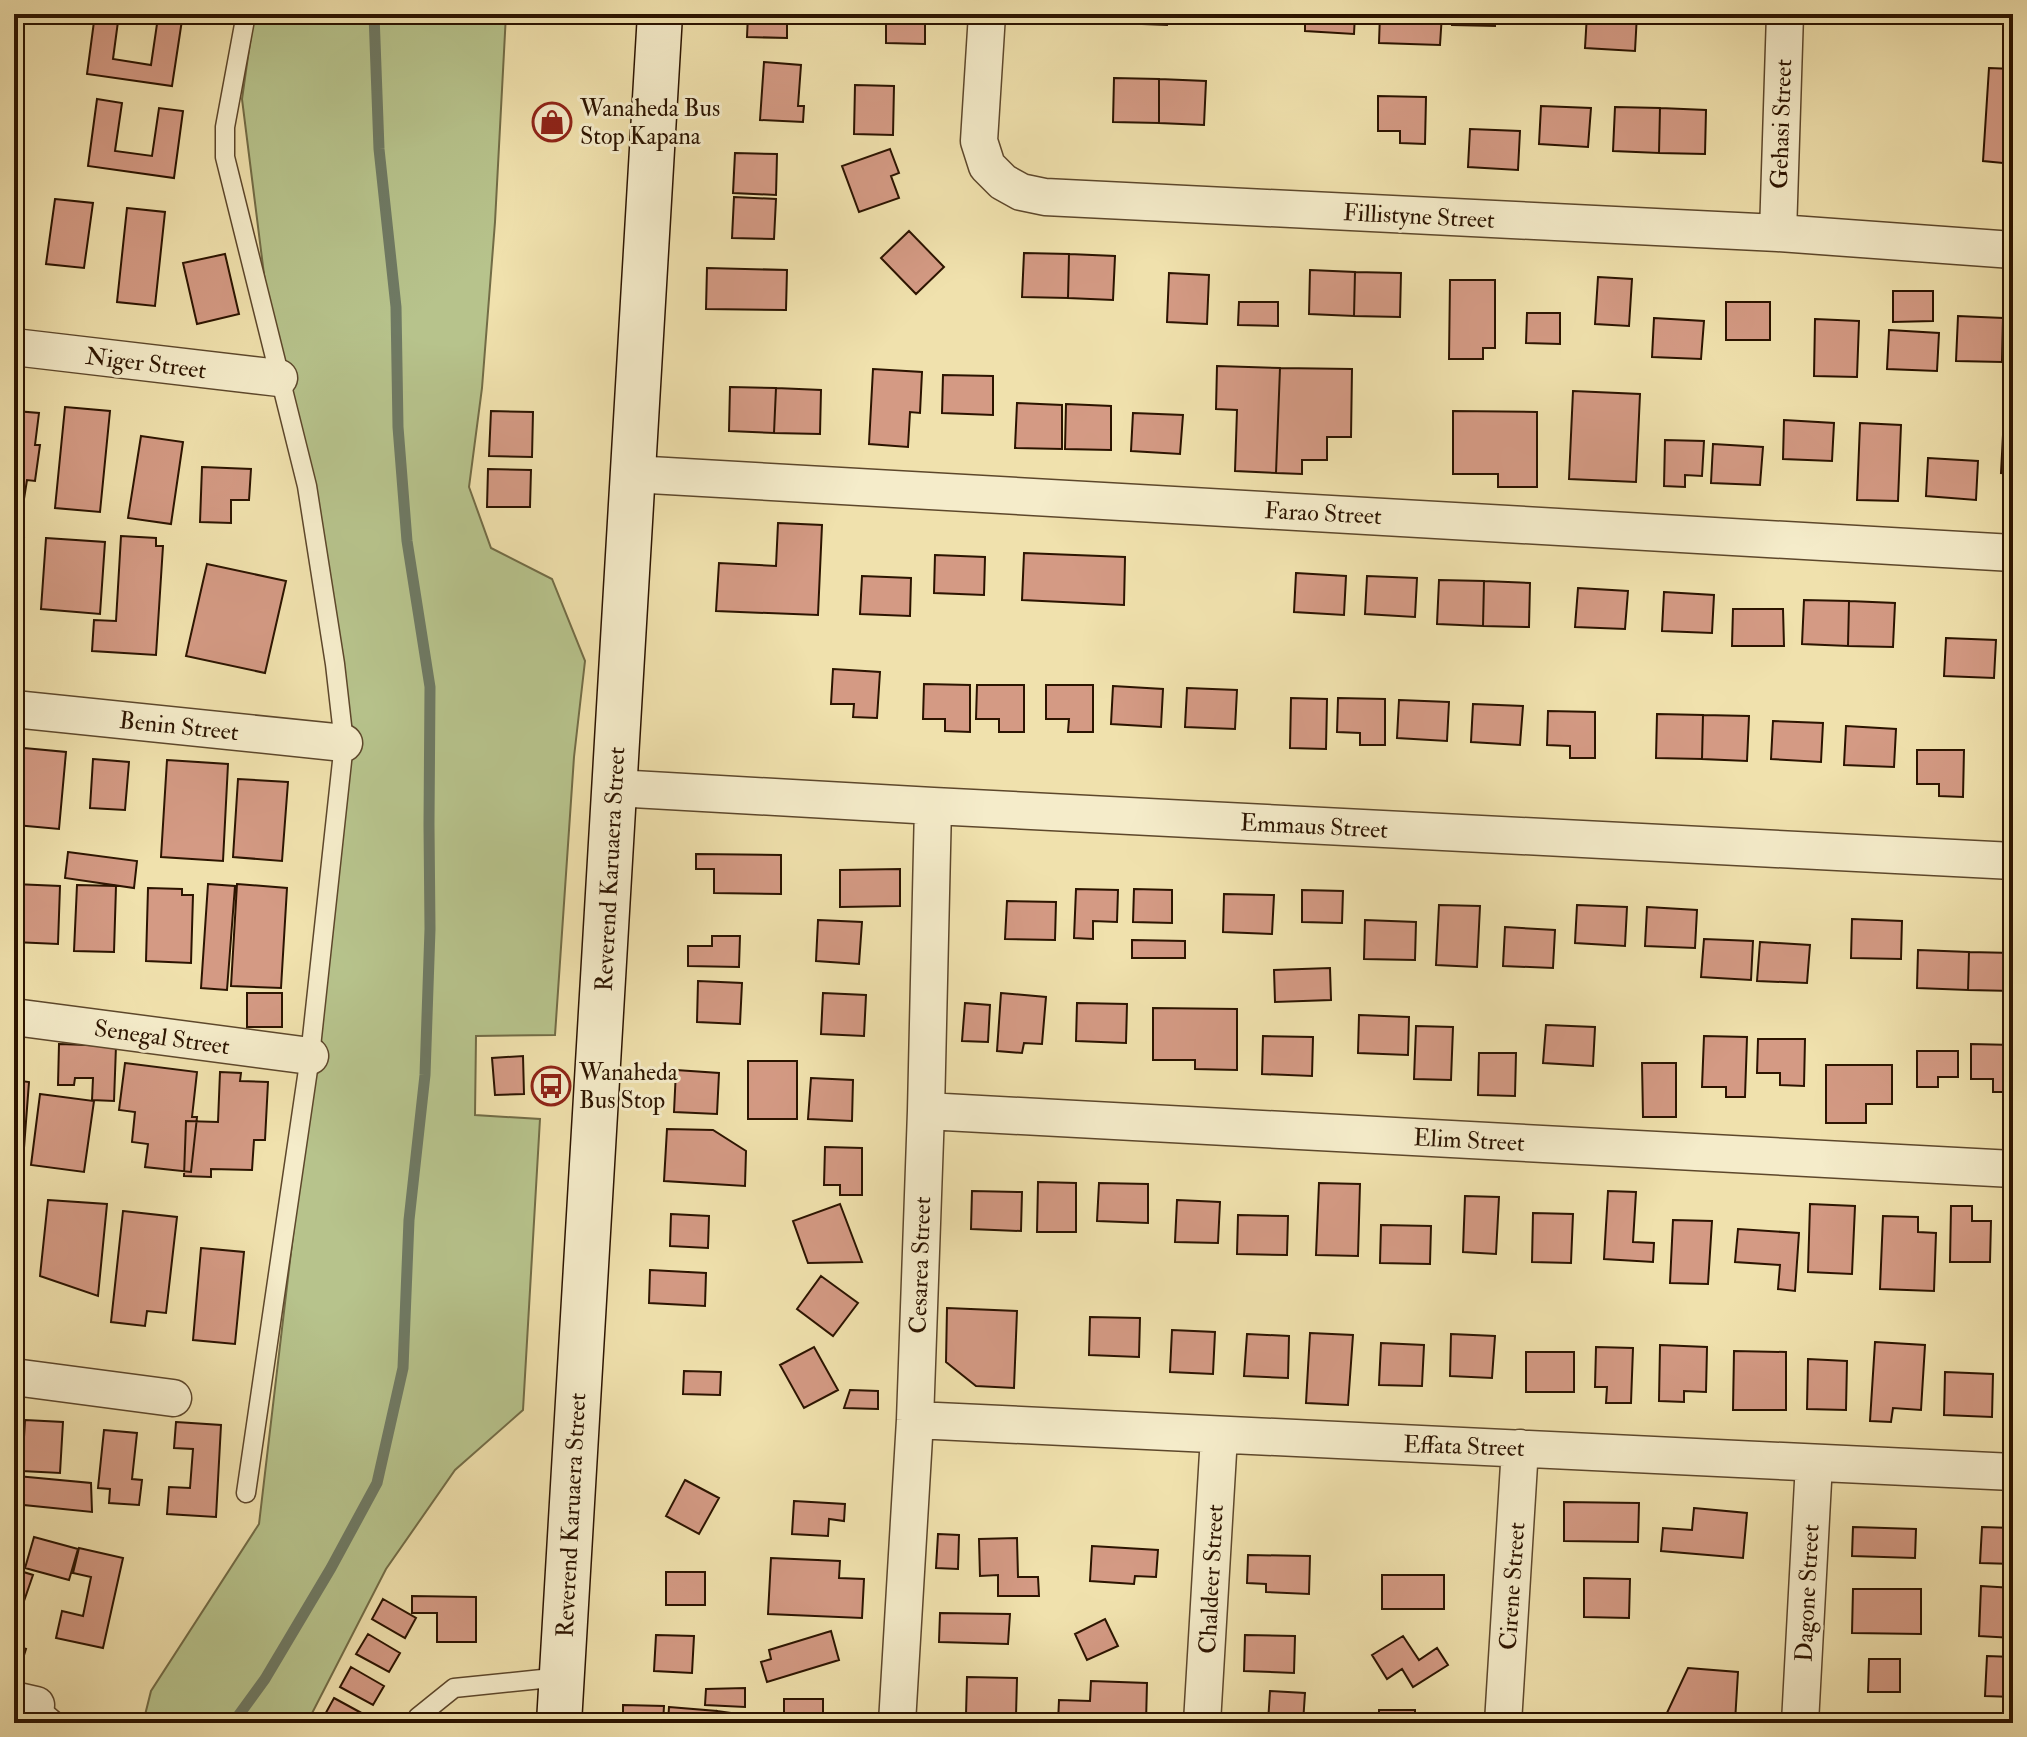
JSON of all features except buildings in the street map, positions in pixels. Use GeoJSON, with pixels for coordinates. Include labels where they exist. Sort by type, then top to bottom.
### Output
{"type":"FeatureCollection","features":[{"type":"Feature","properties":{"kind":"street","name":"Reverend Karuaera Street"},"geometry":{"type":"LineString","coordinates":[[559,1723],[660,14]]}},
{"type":"Feature","properties":{"kind":"street","name":"Fillistyne Street"},"geometry":{"type":"LineString","coordinates":[[987,14],[979,141],[987,166],[1003,182],[1021,192],[1045,197],[1778,233],[2013,250]]}},
{"type":"Feature","properties":{"kind":"street","name":"Gehasi Street"},"geometry":{"type":"LineString","coordinates":[[1778,233],[1785,14]]}},
{"type":"Feature","properties":{"kind":"street","name":"Niger Street"},"geometry":{"type":"LineString","coordinates":[[14,347],[279,378]]}},
{"type":"Feature","properties":{"kind":"street","name":"Farao Street"},"geometry":{"type":"LineString","coordinates":[[632,474],[2013,553]]}},
{"type":"Feature","properties":{"kind":"street","name":"Benin Street"},"geometry":{"type":"LineString","coordinates":[[14,709],[344,743]]}},
{"type":"Feature","properties":{"kind":"street","name":"Emmaus Street"},"geometry":{"type":"LineString","coordinates":[[615,788],[2013,861]]}},
{"type":"Feature","properties":{"kind":"street","name":"Cesarea Street"},"geometry":{"type":"LineString","coordinates":[[897,1723],[915,1420],[933,806]]}},
{"type":"Feature","properties":{"kind":"street","name":"Senegal Street"},"geometry":{"type":"LineString","coordinates":[[14,1017],[310,1056]]}},
{"type":"Feature","properties":{"kind":"street","name":"Elim Street"},"geometry":{"type":"LineString","coordinates":[[926,1111],[2013,1169]]}},
{"type":"Feature","properties":{"kind":"street"},"geometry":{"type":"LineString","coordinates":[[14,1377],[173,1398]]}},
{"type":"Feature","properties":{"kind":"street","name":"Effata Street"},"geometry":{"type":"LineString","coordinates":[[915,1420],[2013,1472]]}},
{"type":"Feature","properties":{"kind":"street","name":"Chaldeer Street"},"geometry":{"type":"LineString","coordinates":[[1202,1723],[1219,1436]]}},
{"type":"Feature","properties":{"kind":"street","name":"Cirene Street"},"geometry":{"type":"LineString","coordinates":[[1503,1723],[1520,1448]]}},
{"type":"Feature","properties":{"kind":"street","name":"Dagone Street"},"geometry":{"type":"LineString","coordinates":[[1800,1723],[1814,1463]]}},
{"type":"Feature","properties":{"kind":"lane"},"geometry":{"type":"LineString","coordinates":[[246,14],[225,127],[225,157],[307,486],[344,743],[310,1056],[246,1493]]}},
{"type":"Feature","properties":{"kind":"lane"},"geometry":{"type":"LineString","coordinates":[[415,1723],[418,1717],[454,1688],[561,1677]]}},
{"type":"Feature","properties":{"kind":"green space"},"geometry":{"type":"Polygon","coordinates":[[[254,14],[506,14],[495,222],[482,388],[469,487],[491,548],[552,579],[585,661],[574,757],[555,1035],[476,1036],[475,1115],[540,1119],[523,1410],[455,1470],[386,1569],[307,1723],[143,1723],[151,1691],[259,1524],[351,742],[278,386],[242,99],[254,14]]]}},
{"type":"Feature","properties":{"kind":"waterway"},"geometry":{"type":"LineString","coordinates":[[233,1723],[265,1679],[377,1483],[403,1368],[409,1220],[425,1075],[430,929],[430,687],[407,541],[398,427],[396,307],[379,149],[374,14]]}},
{"type":"Feature","properties":{"kind":"place","name":"Wanaheda Bus Stop Kapana"},"geometry":{"type":"Point","coordinates":[552,122]}},
{"type":"Feature","properties":{"kind":"place","name":"Wanaheda Bus Stop"},"geometry":{"type":"Point","coordinates":[551,1086]}}]}
